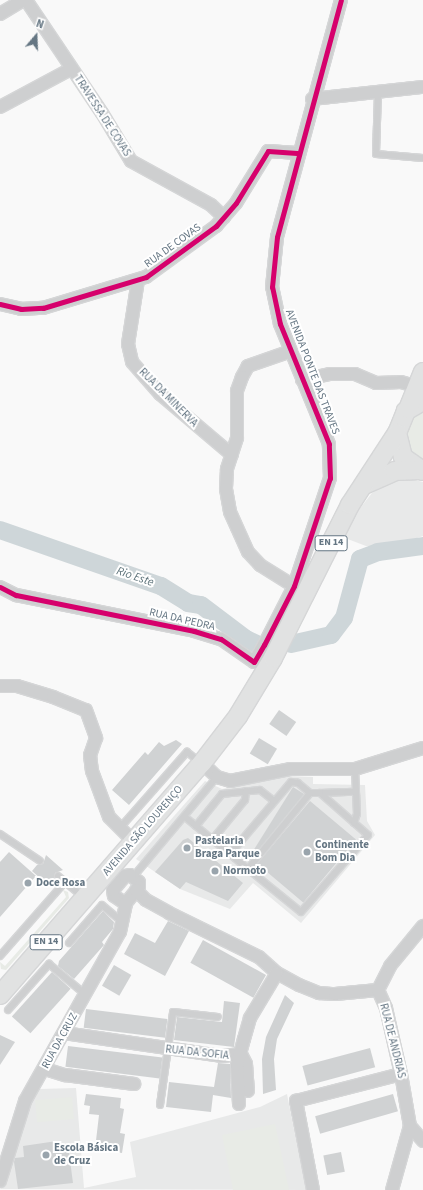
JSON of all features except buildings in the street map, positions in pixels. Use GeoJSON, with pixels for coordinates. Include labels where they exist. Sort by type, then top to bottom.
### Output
{"type":"FeatureCollection","features":[{"type":"Feature","properties":{"kind":"main road","name":"EN 14"},"geometry":{"type":"LineString","coordinates":[[298,593],[362,486],[396,433],[418,392]]}},
{"type":"Feature","properties":{"kind":"main road"},"geometry":{"type":"LineString","coordinates":[[396,433],[403,457],[422,471]]}},
{"type":"Feature","properties":{"kind":"main road"},"geometry":{"type":"LineString","coordinates":[[362,486],[395,471],[422,471]]}},
{"type":"Feature","properties":{"kind":"main road","name":"AVENIDA SÃO LOURENÇO"},"geometry":{"type":"LineString","coordinates":[[5,993],[84,898],[113,878],[134,842],[202,763],[238,716],[273,658],[298,593]]}},
{"type":"Feature","properties":{"kind":"street"},"geometry":{"type":"LineString","coordinates":[[0,14],[24,0]]}},
{"type":"Feature","properties":{"kind":"street","name":"TRAVESSA DE COVAS"},"geometry":{"type":"LineString","coordinates":[[24,0],[72,69],[131,161],[211,205],[224,217]]}},
{"type":"Feature","properties":{"kind":"street","name":"AVENIDA PONTE DAS TRAVES"},"geometry":{"type":"LineString","coordinates":[[298,593],[330,478],[329,444],[291,351],[272,287],[277,237],[297,153],[341,0]]}},
{"type":"Feature","properties":{"kind":"street"},"geometry":{"type":"LineString","coordinates":[[0,107],[72,69]]}},
{"type":"Feature","properties":{"kind":"street"},"geometry":{"type":"LineString","coordinates":[[312,99],[423,87]]}},
{"type":"Feature","properties":{"kind":"street","name":"RUA DE COVAS"},"geometry":{"type":"LineString","coordinates":[[0,304],[21,309],[43,308],[138,280],[173,260],[224,217],[236,203],[268,151],[297,153]]}},
{"type":"Feature","properties":{"kind":"street","name":"RUA DA MINERVA"},"geometry":{"type":"LineString","coordinates":[[138,280],[128,344],[132,362],[166,399],[232,455]]}},
{"type":"Feature","properties":{"kind":"street"},"geometry":{"type":"LineString","coordinates":[[291,351],[253,364],[242,377],[237,390],[238,438],[227,476],[230,512],[248,552],[260,565],[298,593]]}},
{"type":"Feature","properties":{"kind":"street"},"geometry":{"type":"LineString","coordinates":[[302,380],[330,374],[355,374],[376,383],[401,382],[418,392]]}},
{"type":"Feature","properties":{"kind":"street","name":"RUA DA PEDRA"},"geometry":{"type":"LineString","coordinates":[[0,587],[16,595],[194,631],[221,639],[254,662],[298,593]]}},
{"type":"Feature","properties":{"kind":"street"},"geometry":{"type":"LineString","coordinates":[[0,686],[17,686],[53,696],[86,710],[96,738],[90,755],[92,770],[109,817],[119,829],[134,842]]}},
{"type":"Feature","properties":{"kind":"street"},"geometry":{"type":"LineString","coordinates":[[202,763],[217,777],[230,780],[290,769],[355,769],[408,750],[423,748]]}},
{"type":"Feature","properties":{"kind":"street"},"geometry":{"type":"LineString","coordinates":[[125,876],[133,877],[139,882],[136,890],[126,903],[112,893],[113,878],[125,876]]}},
{"type":"Feature","properties":{"kind":"street","name":"RUA DE ANDRIAS"},"geometry":{"type":"LineString","coordinates":[[136,890],[146,900],[169,913],[259,957],[276,973],[319,993],[378,990],[386,1008],[401,1074],[410,1126]]}},
{"type":"Feature","properties":{"kind":"street","name":"RUA DA CRUZ"},"geometry":{"type":"LineString","coordinates":[[0,1181],[25,1101],[45,1069],[86,995],[123,923],[126,903]]}},
{"type":"Feature","properties":{"kind":"street"},"geometry":{"type":"LineString","coordinates":[[378,990],[390,966],[423,926]]}},
{"type":"Feature","properties":{"kind":"street","name":"RUA DA SOFIA"},"geometry":{"type":"LineString","coordinates":[[64,1033],[168,1050],[235,1057],[241,1054],[250,1018],[276,973]]}},
{"type":"Feature","properties":{"kind":"street"},"geometry":{"type":"LineString","coordinates":[[241,1054],[246,1064],[248,1091]]}},
{"type":"Feature","properties":{"kind":"street"},"geometry":{"type":"LineString","coordinates":[[239,1104],[237,1066],[241,1054]]}},
{"type":"Feature","properties":{"kind":"street"},"geometry":{"type":"LineString","coordinates":[[45,1069],[65,1075],[134,1084]]}},
{"type":"Feature","properties":{"kind":"street"},"geometry":{"type":"LineString","coordinates":[[312,1186],[296,1101],[401,1074]]}},
{"type":"Feature","properties":{"kind":"street"},"geometry":{"type":"LineString","coordinates":[[410,1126],[423,1141]]}},
{"type":"Feature","properties":{"kind":"street"},"geometry":{"type":"LineString","coordinates":[[392,1190],[410,1126]]}},
{"type":"Feature","properties":{"kind":"lane"},"geometry":{"type":"LineString","coordinates":[[378,93],[376,154],[423,158]]}},
{"type":"Feature","properties":{"kind":"lane"},"geometry":{"type":"LineString","coordinates":[[119,829],[187,752],[202,763]]}},
{"type":"Feature","properties":{"kind":"lane"},"geometry":{"type":"LineString","coordinates":[[354,823],[357,814],[354,792],[355,769]]}},
{"type":"Feature","properties":{"kind":"lane"},"geometry":{"type":"LineString","coordinates":[[133,877],[185,817],[217,777]]}},
{"type":"Feature","properties":{"kind":"lane"},"geometry":{"type":"LineString","coordinates":[[230,854],[290,782],[298,782],[310,793],[354,792]]}},
{"type":"Feature","properties":{"kind":"lane"},"geometry":{"type":"LineString","coordinates":[[196,826],[222,794],[260,790],[274,801]]}},
{"type":"Feature","properties":{"kind":"lane"},"geometry":{"type":"LineString","coordinates":[[212,840],[246,800],[246,791]]}},
{"type":"Feature","properties":{"kind":"lane"},"geometry":{"type":"LineString","coordinates":[[248,869],[310,793]]}},
{"type":"Feature","properties":{"kind":"lane"},"geometry":{"type":"LineString","coordinates":[[185,817],[301,912],[368,835],[320,793]]}},
{"type":"Feature","properties":{"kind":"lane"},"geometry":{"type":"LineString","coordinates":[[0,834],[40,861]]}},
{"type":"Feature","properties":{"kind":"lane"},"geometry":{"type":"LineString","coordinates":[[58,876],[84,898]]}},
{"type":"Feature","properties":{"kind":"lane"},"geometry":{"type":"LineString","coordinates":[[0,956],[65,882]]}},
{"type":"Feature","properties":{"kind":"lane"},"geometry":{"type":"LineString","coordinates":[[69,943],[102,905],[123,923]]}},
{"type":"Feature","properties":{"kind":"lane"},"geometry":{"type":"LineString","coordinates":[[5,993],[49,964],[86,995]]}},
{"type":"Feature","properties":{"kind":"lane"},"geometry":{"type":"LineString","coordinates":[[160,1105],[173,1012],[218,1017]]}},
{"type":"Feature","properties":{"kind":"shaded area"},"geometry":{"type":"Polygon","coordinates":[[[423,410],[423,462],[410,452],[406,444],[406,428],[415,414],[423,410]]]}},
{"type":"Feature","properties":{"kind":"shaded area"},"geometry":{"type":"Polygon","coordinates":[[[407,478],[423,482],[423,536],[393,546],[366,546],[345,538],[354,516],[372,493],[390,482],[407,478]]]}},
{"type":"Feature","properties":{"kind":"shaded area"},"geometry":{"type":"Polygon","coordinates":[[[287,776],[313,777],[313,784],[365,785],[367,821],[375,835],[301,923],[253,883],[230,909],[180,889],[136,859],[205,781],[222,789],[287,776]]]}},
{"type":"Feature","properties":{"kind":"shaded area"},"geometry":{"type":"Polygon","coordinates":[[[63,890],[68,892],[69,898],[6,970],[1,969],[0,962],[5,966],[66,897],[63,890]]]}},
{"type":"Feature","properties":{"kind":"shaded area"},"geometry":{"type":"Polygon","coordinates":[[[76,1088],[84,1188],[136,1177],[130,1142],[260,1107],[287,1094],[306,1190],[1,1189],[27,1106],[39,1089],[76,1088]]]}},
{"type":"Feature","properties":{"kind":"shaded area"},"geometry":{"type":"Polygon","coordinates":[[[72,1097],[74,1119],[37,1122],[35,1100],[72,1097]]]}},
{"type":"Feature","properties":{"kind":"shaded area"},"geometry":{"type":"Polygon","coordinates":[[[275,1124],[289,1190],[233,1190],[222,1135],[275,1124]]]}},
{"type":"Feature","properties":{"kind":"waterway","name":"Rio Este"},"geometry":{"type":"LineString","coordinates":[[0,530],[161,586],[188,603],[201,605],[246,639],[259,645]]}},
{"type":"Feature","properties":{"kind":"waterway","name":"Rio Este"},"geometry":{"type":"LineString","coordinates":[[291,644],[331,635],[344,618],[360,559],[378,552],[423,546]]}},
{"type":"Feature","properties":{"kind":"cycle path"},"geometry":{"type":"LineString","coordinates":[[0,587],[16,595],[194,631],[221,639],[254,662],[264,645],[294,586],[330,478],[329,444],[280,324],[272,287],[277,237],[341,0]]}},
{"type":"Feature","properties":{"kind":"cycle path"},"geometry":{"type":"LineString","coordinates":[[0,304],[21,309],[43,308],[146,277],[216,226],[236,203],[268,151],[297,153]]}},
{"type":"Feature","properties":{"kind":"place","name":"Pastelaria Braga Parque"},"geometry":{"type":"Point","coordinates":[187,848]}},
{"type":"Feature","properties":{"kind":"place","name":"Continente Bom Dia"},"geometry":{"type":"Point","coordinates":[307,852]}},
{"type":"Feature","properties":{"kind":"place","name":"Normoto"},"geometry":{"type":"Point","coordinates":[215,871]}},
{"type":"Feature","properties":{"kind":"place","name":"Doce Rosa"},"geometry":{"type":"Point","coordinates":[28,883]}},
{"type":"Feature","properties":{"kind":"place","name":"Escola Básica de Cruz"},"geometry":{"type":"Point","coordinates":[46,1155]}}]}
